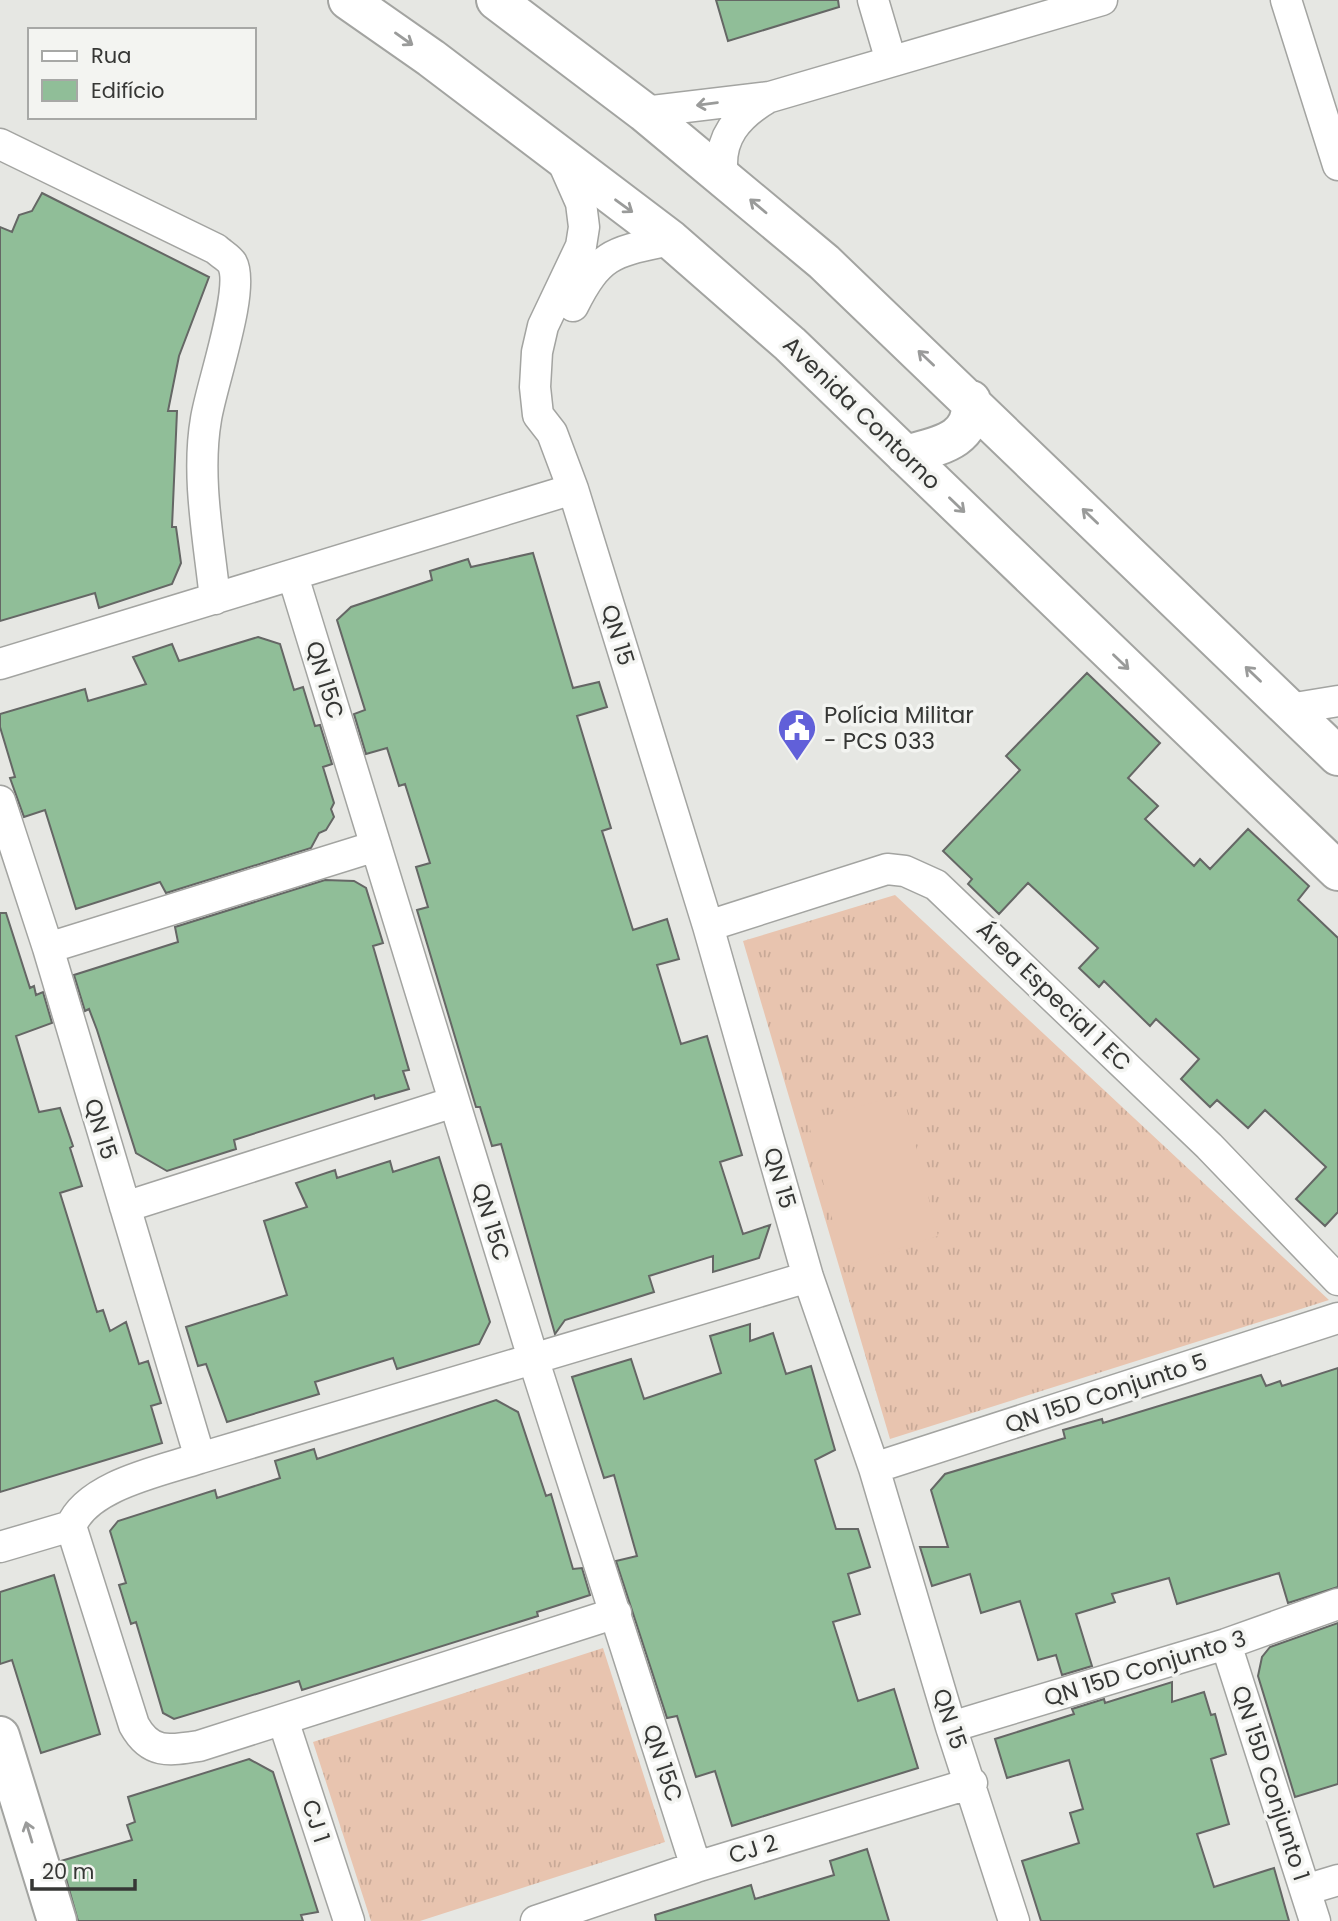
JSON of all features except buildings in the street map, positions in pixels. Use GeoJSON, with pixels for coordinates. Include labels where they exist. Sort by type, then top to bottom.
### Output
{"type":"FeatureCollection","features":[{"type":"Feature","properties":{"kind":"main road","name":"Avenida Contorno"},"geometry":{"type":"LineString","coordinates":[[348,0],[431,58],[562,160],[671,240],[790,344],[1338,871]]}},
{"type":"Feature","properties":{"kind":"main road"},"geometry":{"type":"LineString","coordinates":[[496,0],[644,112],[824,261],[1338,756]]}},
{"type":"Feature","properties":{"kind":"main road"},"geometry":{"type":"LineString","coordinates":[[905,455],[959,436],[972,415],[971,400]]}},
{"type":"Feature","properties":{"kind":"main road"},"geometry":{"type":"LineString","coordinates":[[0,1736],[57,1921]]}},
{"type":"Feature","properties":{"kind":"street"},"geometry":{"type":"LineString","coordinates":[[873,0],[891,61]]}},
{"type":"Feature","properties":{"kind":"street"},"geometry":{"type":"LineString","coordinates":[[644,112],[769,97],[1102,0]]}},
{"type":"Feature","properties":{"kind":"street"},"geometry":{"type":"LineString","coordinates":[[1286,0],[1338,165]]}},
{"type":"Feature","properties":{"kind":"street"},"geometry":{"type":"LineString","coordinates":[[723,176],[720,160],[724,140],[748,110],[769,97]]}},
{"type":"Feature","properties":{"kind":"street"},"geometry":{"type":"LineString","coordinates":[[2,151],[216,249],[232,263],[236,283],[233,310],[205,421],[204,497],[215,599]]}},
{"type":"Feature","properties":{"kind":"street","name":"QN 15"},"geometry":{"type":"LineString","coordinates":[[562,160],[581,203],[584,227],[581,246],[543,326],[537,352],[535,387],[538,415],[552,433],[573,489],[708,926],[808,1278],[874,1468],[951,1727],[972,1783],[1014,1921]]}},
{"type":"Feature","properties":{"kind":"street","name":"QN 15"},"geometry":{"type":"LineString","coordinates":[[552,433],[557,358],[564,324],[586,280],[607,256],[671,240]]}},
{"type":"Feature","properties":{"kind":"street"},"geometry":{"type":"LineString","coordinates":[[0,664],[573,489]]}},
{"type":"Feature","properties":{"kind":"street","name":"QN 15C"},"geometry":{"type":"LineString","coordinates":[[293,576],[533,1358],[696,1867]]}},
{"type":"Feature","properties":{"kind":"street"},"geometry":{"type":"LineString","coordinates":[[1289,709],[1338,701]]}},
{"type":"Feature","properties":{"kind":"street","name":"QN 15"},"geometry":{"type":"LineString","coordinates":[[0,801],[48,948],[200,1458]]}},
{"type":"Feature","properties":{"kind":"street"},"geometry":{"type":"LineString","coordinates":[[48,948],[376,846]]}},
{"type":"Feature","properties":{"kind":"street","name":"Área Especial 1 EC"},"geometry":{"type":"LineString","coordinates":[[708,926],[887,869],[905,872],[936,884],[1209,1146],[1338,1280]]}},
{"type":"Feature","properties":{"kind":"street"},"geometry":{"type":"LineString","coordinates":[[125,1207],[454,1102]]}},
{"type":"Feature","properties":{"kind":"street"},"geometry":{"type":"LineString","coordinates":[[616,1614],[284,1720],[176,1749],[156,1748],[142,1740],[134,1725],[71,1526],[78,1511],[106,1490],[200,1458],[808,1278]]}},
{"type":"Feature","properties":{"kind":"street","name":"QN 15D Conjunto 5"},"geometry":{"type":"LineString","coordinates":[[874,1468],[1338,1318]]}},
{"type":"Feature","properties":{"kind":"street"},"geometry":{"type":"LineString","coordinates":[[0,1547],[71,1526]]}},
{"type":"Feature","properties":{"kind":"street","name":"QN 15D Conjunto 3"},"geometry":{"type":"LineString","coordinates":[[951,1727],[1226,1644],[1338,1604]]}},
{"type":"Feature","properties":{"kind":"street","name":"QN 15D Conjunto 1"},"geometry":{"type":"LineString","coordinates":[[1226,1644],[1315,1921]]}},
{"type":"Feature","properties":{"kind":"street","name":"CJ 1"},"geometry":{"type":"LineString","coordinates":[[284,1720],[349,1921]]}},
{"type":"Feature","properties":{"kind":"street","name":"CJ 2"},"geometry":{"type":"LineString","coordinates":[[536,1921],[696,1867],[972,1783]]}},
{"type":"Feature","properties":{"kind":"street"},"geometry":{"type":"LineString","coordinates":[[1305,1890],[1338,1880]]}},
{"type":"Feature","properties":{"kind":"green space"},"geometry":{"type":"Polygon","coordinates":[[[895,895],[1329,1300],[890,1439],[743,941],[895,895]]]}},
{"type":"Feature","properties":{"kind":"green space"},"geometry":{"type":"Polygon","coordinates":[[[903,1094],[938,1236],[844,1266],[808,1121],[903,1094]]]}},
{"type":"Feature","properties":{"kind":"green space"},"geometry":{"type":"Polygon","coordinates":[[[603,1648],[665,1842],[420,1921],[371,1921],[313,1742],[603,1648]]]}},
{"type":"Feature","properties":{"kind":"place","name":"Polícia Militar - PCS 033"},"geometry":{"type":"Point","coordinates":[797,762]}}]}
